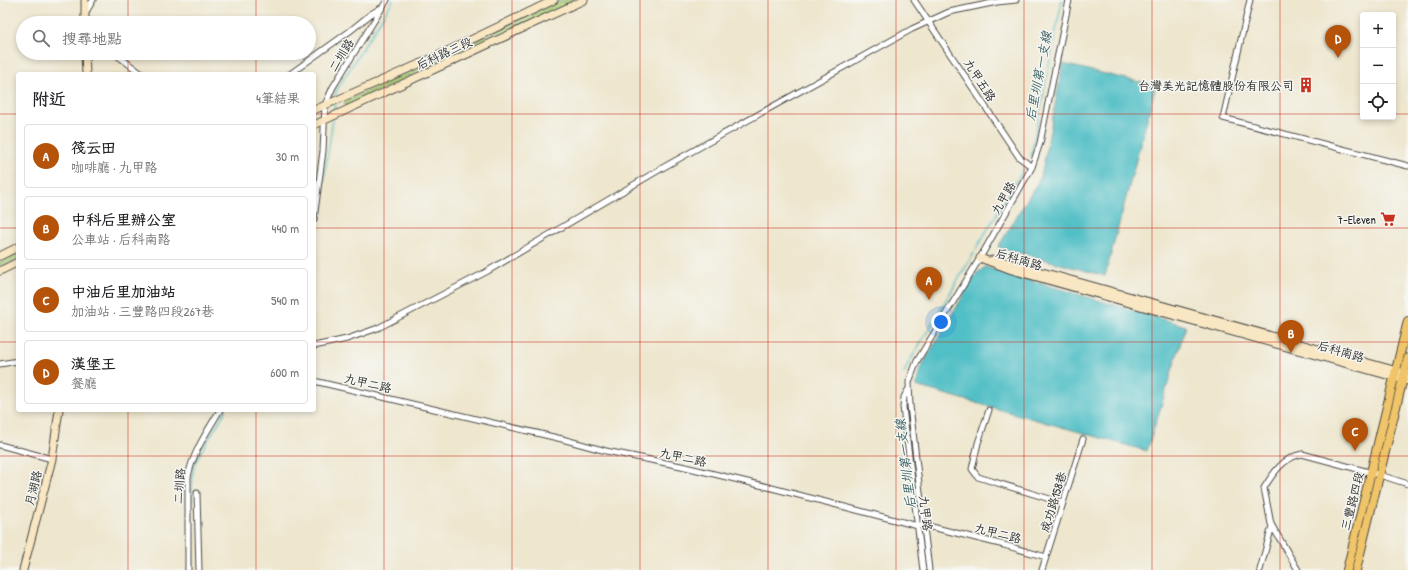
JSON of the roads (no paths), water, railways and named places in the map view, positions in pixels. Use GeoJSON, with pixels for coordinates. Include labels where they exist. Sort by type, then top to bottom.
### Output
{"type":"FeatureCollection","features":[{"type":"Feature","properties":{"kind":"main road","name":"三豐路四段"},"geometry":{"type":"LineString","coordinates":[[1402,376],[1408,321]]}},
{"type":"Feature","properties":{"kind":"main road","name":"三豐路四段"},"geometry":{"type":"LineString","coordinates":[[1347,570],[1376,474],[1408,358]]}},
{"type":"Feature","properties":{"kind":"main road","name":"三豐路四段"},"geometry":{"type":"LineString","coordinates":[[1356,570],[1376,474]]}},
{"type":"Feature","properties":{"kind":"street"},"geometry":{"type":"LineString","coordinates":[[85,13],[93,0]]}},
{"type":"Feature","properties":{"kind":"street","name":"二圳路"},"geometry":{"type":"LineString","coordinates":[[316,204],[323,151],[325,105],[333,87],[387,0]]}},
{"type":"Feature","properties":{"kind":"street","name":"后科路三段"},"geometry":{"type":"LineString","coordinates":[[316,109],[435,57],[554,0]]}},
{"type":"Feature","properties":{"kind":"street","name":"后科路三段"},"geometry":{"type":"LineString","coordinates":[[316,124],[584,0]]}},
{"type":"Feature","properties":{"kind":"street","name":"九甲五路"},"geometry":{"type":"LineString","coordinates":[[914,0],[1019,156],[1032,168]]}},
{"type":"Feature","properties":{"kind":"street"},"geometry":{"type":"LineString","coordinates":[[316,346],[347,339],[378,328],[486,272],[664,168],[881,46],[929,21],[949,12],[997,2],[1016,0]]}},
{"type":"Feature","properties":{"kind":"street","name":"九甲路"},"geometry":{"type":"LineString","coordinates":[[923,570],[904,398],[917,361],[980,258],[1032,168],[1040,143],[1069,0]]}},
{"type":"Feature","properties":{"kind":"street"},"geometry":{"type":"LineString","coordinates":[[1250,0],[1223,118],[1408,166]]}},
{"type":"Feature","properties":{"kind":"street"},"geometry":{"type":"LineString","coordinates":[[85,1],[85,13]]}},
{"type":"Feature","properties":{"kind":"street"},"geometry":{"type":"LineString","coordinates":[[316,55],[371,14],[383,7]]}},
{"type":"Feature","properties":{"kind":"street"},"geometry":{"type":"LineString","coordinates":[[85,60],[86,72]]}},
{"type":"Feature","properties":{"kind":"street"},"geometry":{"type":"LineString","coordinates":[[123,60],[139,72]]}},
{"type":"Feature","properties":{"kind":"street"},"geometry":{"type":"LineString","coordinates":[[293,72],[310,60]]}},
{"type":"Feature","properties":{"kind":"street"},"geometry":{"type":"LineString","coordinates":[[0,256],[16,248]]}},
{"type":"Feature","properties":{"kind":"street","name":"后科南路"},"geometry":{"type":"LineString","coordinates":[[980,258],[1012,270],[1402,376]]}},
{"type":"Feature","properties":{"kind":"street"},"geometry":{"type":"LineString","coordinates":[[0,271],[16,263]]}},
{"type":"Feature","properties":{"kind":"street"},"geometry":{"type":"LineString","coordinates":[[0,364],[16,361]]}},
{"type":"Feature","properties":{"kind":"street","name":"九甲二路"},"geometry":{"type":"LineString","coordinates":[[316,381],[562,439],[606,451],[768,486],[918,526],[924,525],[1046,556]]}},
{"type":"Feature","properties":{"kind":"street","name":"九甲路"},"geometry":{"type":"LineString","coordinates":[[908,389],[929,570]]}},
{"type":"Feature","properties":{"kind":"street"},"geometry":{"type":"LineString","coordinates":[[989,410],[972,469],[978,477],[1063,503]]}},
{"type":"Feature","properties":{"kind":"street","name":"月湖路"},"geometry":{"type":"LineString","coordinates":[[23,570],[52,459],[59,412]]}},
{"type":"Feature","properties":{"kind":"street","name":"二圳路"},"geometry":{"type":"LineString","coordinates":[[188,570],[188,477],[191,463],[202,439],[219,412]]}},
{"type":"Feature","properties":{"kind":"street","name":"成功路158巷"},"geometry":{"type":"LineString","coordinates":[[1042,570],[1083,439]]}},
{"type":"Feature","properties":{"kind":"street"},"geometry":{"type":"LineString","coordinates":[[0,445],[52,459]]}},
{"type":"Feature","properties":{"kind":"street"},"geometry":{"type":"LineString","coordinates":[[1298,570],[1272,526],[1264,488],[1273,472],[1294,456],[1302,454],[1408,484]]}},
{"type":"Feature","properties":{"kind":"street"},"geometry":{"type":"LineString","coordinates":[[197,493],[199,570]]}},
{"type":"Feature","properties":{"kind":"street"},"geometry":{"type":"LineString","coordinates":[[1260,570],[1272,526]]}},
{"type":"Feature","properties":{"kind":"water"},"geometry":{"type":"Polygon","coordinates":[[[1063,64],[1156,86],[1105,276],[998,247],[1041,177],[1063,64]]]}},
{"type":"Feature","properties":{"kind":"water"},"geometry":{"type":"Polygon","coordinates":[[[985,267],[1186,326],[1147,451],[916,386],[920,369],[976,274],[985,267]]]}},
{"type":"Feature","properties":{"kind":"waterway"},"geometry":{"type":"LineString","coordinates":[[335,98],[336,91],[393,0]]}},
{"type":"Feature","properties":{"kind":"waterway","name":"后里圳第一支線"},"geometry":{"type":"LineString","coordinates":[[1031,156],[1062,0]]}},
{"type":"Feature","properties":{"kind":"waterway"},"geometry":{"type":"LineString","coordinates":[[333,113],[335,103]]}},
{"type":"Feature","properties":{"kind":"waterway"},"geometry":{"type":"LineString","coordinates":[[316,233],[333,119]]}},
{"type":"Feature","properties":{"kind":"waterway","name":"后里圳第一支線"},"geometry":{"type":"LineString","coordinates":[[976,249],[1024,168]]}},
{"type":"Feature","properties":{"kind":"waterway","name":"后里圳第一支線"},"geometry":{"type":"LineString","coordinates":[[904,373],[974,253]]}},
{"type":"Feature","properties":{"kind":"waterway","name":"后里圳第一支線"},"geometry":{"type":"LineString","coordinates":[[907,410],[920,517]]}},
{"type":"Feature","properties":{"kind":"waterway"},"geometry":{"type":"LineString","coordinates":[[192,570],[191,515],[193,469],[198,457],[225,412]]}},
{"type":"Feature","properties":{"kind":"waterway","name":"后里圳第一支線"},"geometry":{"type":"LineString","coordinates":[[922,534],[926,570]]}},
{"type":"Feature","properties":{"kind":"place","name":"漢堡王"},"geometry":{"type":"Point","coordinates":[1338,58]}},
{"type":"Feature","properties":{"kind":"place","name":"台灣美光記憶體股份有限公司"},"geometry":{"type":"Point","coordinates":[1306,85]}},
{"type":"Feature","properties":{"kind":"place","name":"7-Eleven"},"geometry":{"type":"Point","coordinates":[1388,219]}},
{"type":"Feature","properties":{"kind":"place","name":"筏云田"},"geometry":{"type":"Point","coordinates":[929,300]}},
{"type":"Feature","properties":{"kind":"place","name":"中科后里辦公室"},"geometry":{"type":"Point","coordinates":[1291,353]}},
{"type":"Feature","properties":{"kind":"place","name":"中油后里加油站"},"geometry":{"type":"Point","coordinates":[1355,451]}}]}
